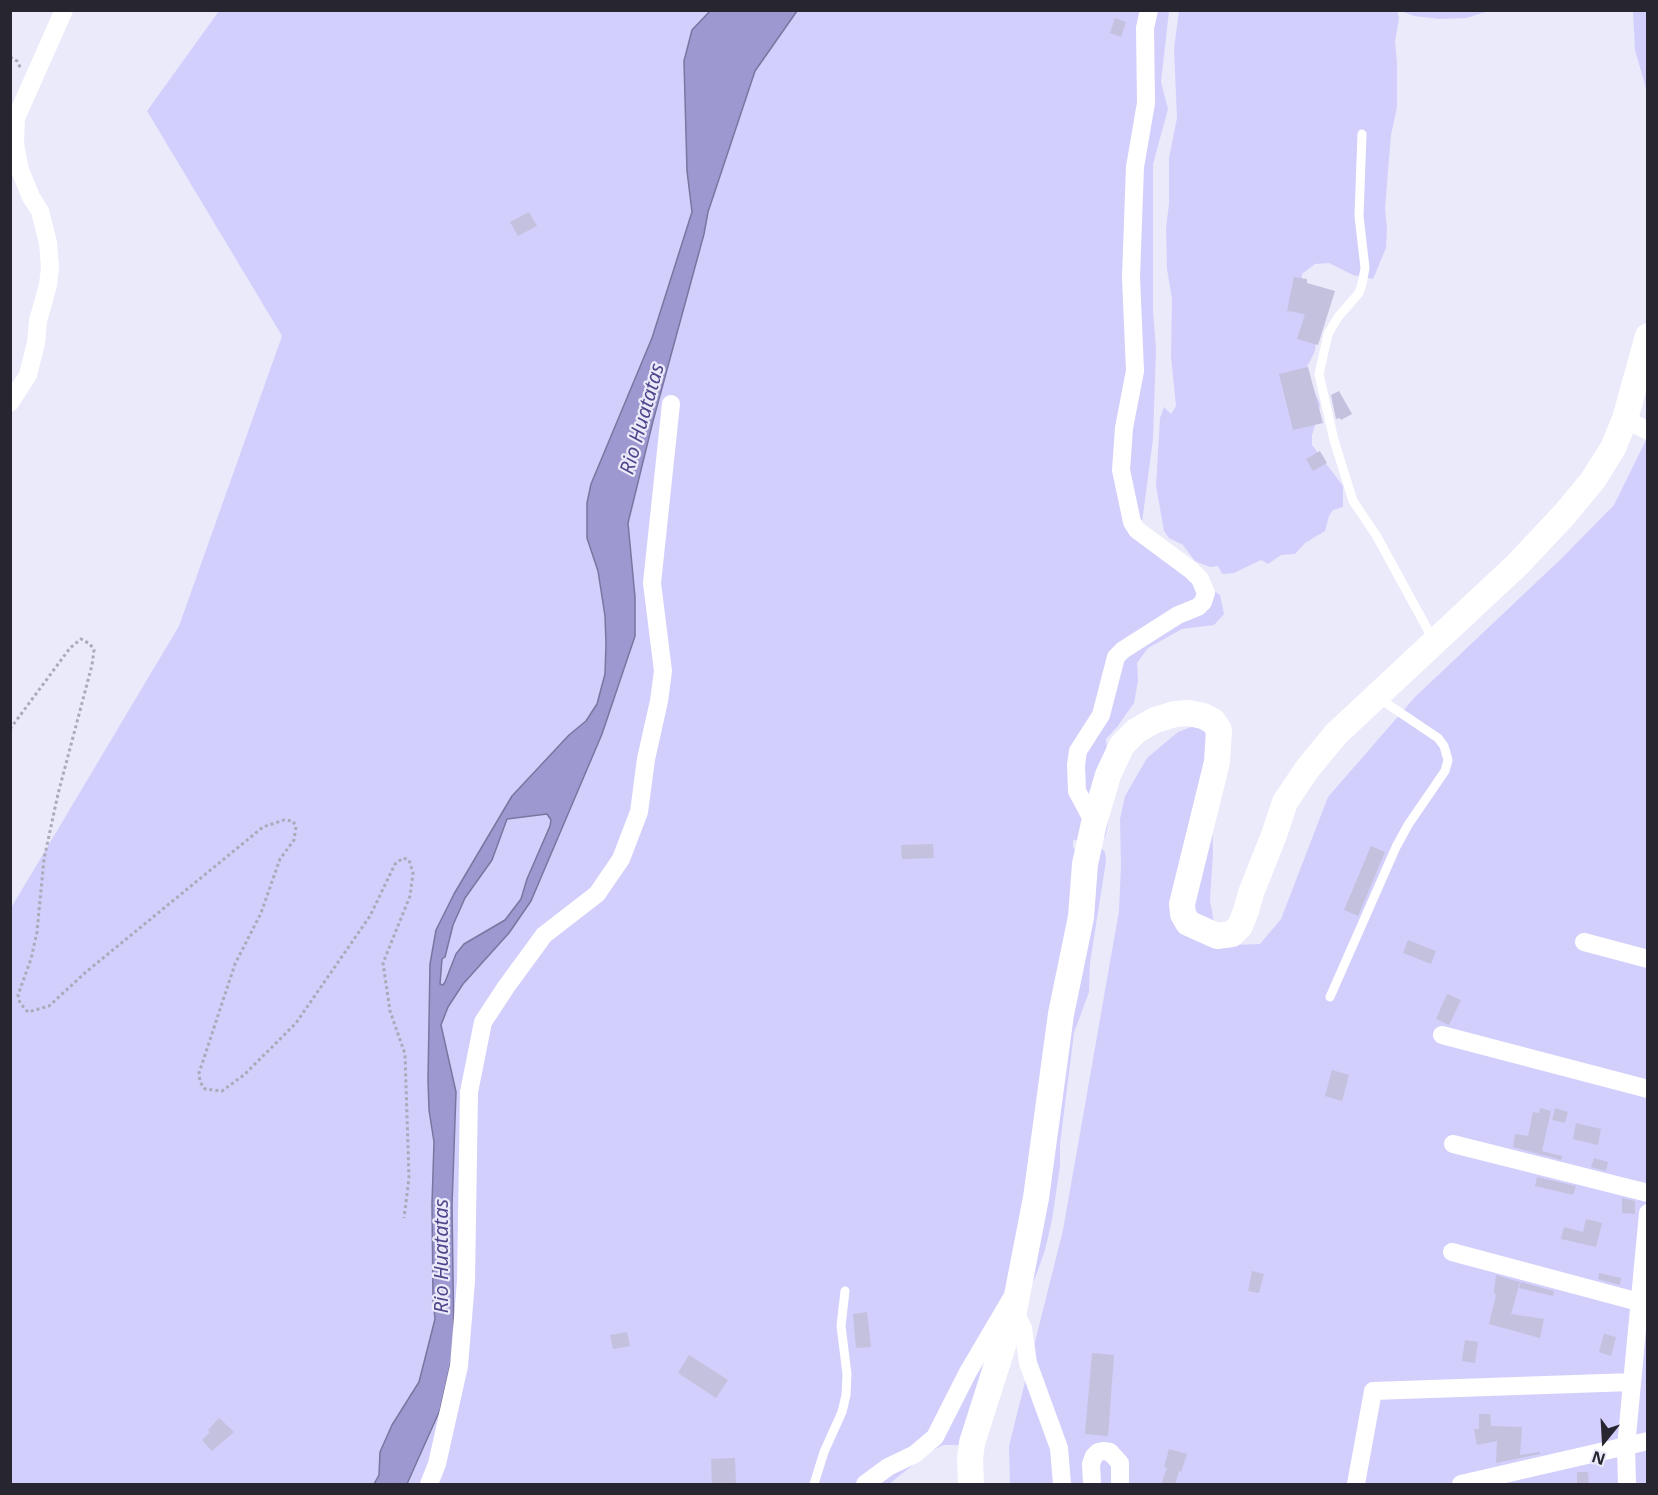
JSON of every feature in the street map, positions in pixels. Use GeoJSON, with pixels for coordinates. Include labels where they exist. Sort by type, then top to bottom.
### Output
{"type":"FeatureCollection","features":[{"type":"Feature","properties":{"kind":"street"},"geometry":{"type":"LineString","coordinates":[[10,403],[28,375],[50,268],[48,243],[40,211],[31,197],[20,170],[15,144],[16,118],[64,10]]}},
{"type":"Feature","properties":{"kind":"street"},"geometry":{"type":"LineString","coordinates":[[1094,822],[1077,791],[1076,765],[1078,751],[1101,715],[1116,657],[1123,650],[1178,615],[1198,607],[1203,602],[1206,593],[1200,579],[1191,570],[1137,530],[1132,522],[1121,470],[1124,428],[1135,371],[1131,277],[1135,167],[1146,103],[1145,28],[1149,10]]}},
{"type":"Feature","properties":{"kind":"street"},"geometry":{"type":"LineString","coordinates":[[971,1485],[972,1443],[1017,1299],[1036,1198],[1061,1014],[1081,917],[1085,864],[1108,775],[1122,745],[1136,731],[1155,720],[1175,714],[1189,713],[1203,716],[1213,721],[1219,730],[1217,762],[1182,904],[1183,914],[1188,923],[1217,936],[1232,934],[1239,926],[1246,911],[1285,802],[1308,768],[1336,734],[1484,597],[1564,515],[1593,480],[1608,456],[1625,419],[1647,336]]}},
{"type":"Feature","properties":{"kind":"street"},"geometry":{"type":"LineString","coordinates":[[429,1485],[437,1464],[459,1366],[466,1281],[469,1092],[483,1022],[544,935],[597,894],[621,859],[639,812],[646,759],[663,671],[652,583],[671,404]]}},
{"type":"Feature","properties":{"kind":"street"},"geometry":{"type":"LineString","coordinates":[[1625,419],[1647,431]]}},
{"type":"Feature","properties":{"kind":"street"},"geometry":{"type":"LineString","coordinates":[[1584,942],[1647,959]]}},
{"type":"Feature","properties":{"kind":"street"},"geometry":{"type":"LineString","coordinates":[[1442,1035],[1647,1089]]}},
{"type":"Feature","properties":{"kind":"street"},"geometry":{"type":"LineString","coordinates":[[1453,1144],[1647,1193]]}},
{"type":"Feature","properties":{"kind":"street"},"geometry":{"type":"LineString","coordinates":[[1626,1485],[1626,1447],[1647,1213]]}},
{"type":"Feature","properties":{"kind":"street"},"geometry":{"type":"LineString","coordinates":[[1452,1252],[1639,1302]]}},
{"type":"Feature","properties":{"kind":"street"},"geometry":{"type":"LineString","coordinates":[[865,1485],[872,1477],[888,1467],[915,1454],[935,1437],[998,1319],[1017,1299]]}},
{"type":"Feature","properties":{"kind":"street"},"geometry":{"type":"LineString","coordinates":[[1017,1299],[1028,1363],[1059,1448],[1062,1485]]}},
{"type":"Feature","properties":{"kind":"street"},"geometry":{"type":"LineString","coordinates":[[1356,1485],[1373,1391],[1632,1382]]}},
{"type":"Feature","properties":{"kind":"street"},"geometry":{"type":"LineString","coordinates":[[1461,1485],[1647,1442]]}},
{"type":"Feature","properties":{"kind":"street"},"geometry":{"type":"LineString","coordinates":[[1092,1485],[1091,1464],[1094,1456],[1103,1451],[1110,1452],[1120,1463],[1120,1485]]}},
{"type":"Feature","properties":{"kind":"lane"},"geometry":{"type":"LineString","coordinates":[[1362,134],[1359,216],[1365,268],[1359,293],[1338,317],[1328,334],[1319,374],[1334,440],[1353,501],[1376,535],[1434,641]]}},
{"type":"Feature","properties":{"kind":"lane"},"geometry":{"type":"LineString","coordinates":[[1330,997],[1396,847],[1408,825],[1445,771],[1448,760],[1444,746],[1438,738],[1376,697]]}},
{"type":"Feature","properties":{"kind":"lane"},"geometry":{"type":"LineString","coordinates":[[814,1485],[824,1452],[842,1412],[846,1395],[847,1374],[841,1326],[845,1291]]}},
{"type":"Feature","properties":{"kind":"path"},"geometry":{"type":"LineString","coordinates":[[10,729],[70,648],[81,639],[90,644],[94,650],[92,665],[46,848],[32,959],[18,995],[20,1004],[28,1012],[49,1006],[86,972],[263,827],[284,820],[292,822],[296,827],[294,840],[280,859],[261,913],[235,964],[199,1073],[200,1082],[205,1089],[222,1091],[230,1086],[296,1023],[366,922],[394,864],[403,858],[410,860],[413,873],[410,896],[383,963],[390,1011],[405,1054],[409,1178],[404,1218]]}},
{"type":"Feature","properties":{"kind":"shaded area"},"geometry":{"type":"Polygon","coordinates":[[[219,11],[1169,11],[1161,82],[1168,109],[1153,164],[1153,311],[1156,349],[1153,439],[1141,530],[1220,595],[1224,614],[1214,625],[1182,629],[1148,648],[1137,663],[1138,681],[1134,703],[1106,739],[1110,811],[1106,834],[1103,841],[1099,842],[1073,840],[1073,847],[1077,852],[1100,847],[1105,852],[1106,861],[1090,963],[1089,992],[1074,1033],[1060,1144],[1060,1166],[1045,1250],[962,1445],[943,1445],[928,1453],[889,1484],[11,1484],[11,908],[179,626],[282,336],[147,111],[219,11]]]}},
{"type":"Feature","properties":{"kind":"shaded area"},"geometry":{"type":"Polygon","coordinates":[[[1179,11],[1397,11],[1399,18],[1395,42],[1397,107],[1391,135],[1385,210],[1386,248],[1373,279],[1353,275],[1329,263],[1315,264],[1302,274],[1301,289],[1317,332],[1315,351],[1305,371],[1320,404],[1312,435],[1312,445],[1343,486],[1343,507],[1333,510],[1325,531],[1305,543],[1295,554],[1281,555],[1268,564],[1261,560],[1234,573],[1222,574],[1218,566],[1210,567],[1195,561],[1183,545],[1169,538],[1164,531],[1156,486],[1160,418],[1164,407],[1171,414],[1176,406],[1171,357],[1172,299],[1167,269],[1166,228],[1169,204],[1169,158],[1177,118],[1174,49],[1179,11]]]}},
{"type":"Feature","properties":{"kind":"shaded area"},"geometry":{"type":"Polygon","coordinates":[[[1401,11],[1489,11],[1466,18],[1440,19],[1414,16],[1401,11]]]}},
{"type":"Feature","properties":{"kind":"shaded area"},"geometry":{"type":"Polygon","coordinates":[[[1633,11],[1647,11],[1647,92],[1635,50],[1633,11]]]}},
{"type":"Feature","properties":{"kind":"shaded area"},"geometry":{"type":"Polygon","coordinates":[[[1647,438],[1647,1484],[1010,1484],[1009,1446],[1063,1230],[1119,911],[1120,819],[1125,796],[1147,758],[1178,732],[1202,723],[1215,734],[1210,900],[1216,934],[1234,945],[1260,944],[1281,919],[1328,797],[1415,697],[1562,558],[1614,505],[1647,438]]]}},
{"type":"Feature","properties":{"kind":"water","name":"Rio Huatatas"},"geometry":{"type":"Polygon","coordinates":[[[710,11],[797,11],[755,71],[708,212],[628,523],[635,597],[635,636],[602,734],[531,901],[509,933],[463,984],[448,1007],[441,1025],[456,1092],[452,1205],[454,1348],[440,1410],[407,1484],[374,1484],[379,1475],[380,1452],[392,1425],[419,1382],[435,1319],[432,1204],[434,1142],[429,1110],[428,1080],[430,964],[436,930],[454,894],[512,796],[569,735],[586,721],[597,704],[605,674],[605,616],[598,571],[587,538],[587,503],[591,484],[652,338],[692,212],[687,171],[684,61],[692,30],[710,11]],[[547,814],[507,819],[492,860],[465,898],[453,925],[445,957],[442,959],[440,984],[443,985],[445,982],[456,954],[464,944],[505,920],[521,899],[551,820],[547,814]]]}},
{"type":"Feature","properties":{"kind":"building"},"geometry":{"type":"Polygon","coordinates":[[[1115,18],[1126,22],[1121,37],[1110,33],[1115,18]]]}},
{"type":"Feature","properties":{"kind":"building"},"geometry":{"type":"Polygon","coordinates":[[[529,212],[537,226],[518,236],[510,222],[529,212]]]}},
{"type":"Feature","properties":{"kind":"building"},"geometry":{"type":"Polygon","coordinates":[[[1294,277],[1307,279],[1307,283],[1335,291],[1318,345],[1297,339],[1305,314],[1287,311],[1294,277]]]}},
{"type":"Feature","properties":{"kind":"building"},"geometry":{"type":"Polygon","coordinates":[[[1308,367],[1323,423],[1293,430],[1279,374],[1308,367]]]}},
{"type":"Feature","properties":{"kind":"building"},"geometry":{"type":"Polygon","coordinates":[[[1339,391],[1352,414],[1341,420],[1336,419],[1331,395],[1339,391]]]}},
{"type":"Feature","properties":{"kind":"building"},"geometry":{"type":"Polygon","coordinates":[[[1320,451],[1327,463],[1313,471],[1306,459],[1320,451]]]}},
{"type":"Feature","properties":{"kind":"building"},"geometry":{"type":"Polygon","coordinates":[[[933,844],[934,858],[902,859],[901,845],[933,844]]]}},
{"type":"Feature","properties":{"kind":"building"},"geometry":{"type":"Polygon","coordinates":[[[1371,846],[1385,852],[1358,916],[1344,910],[1371,846]]]}},
{"type":"Feature","properties":{"kind":"building"},"geometry":{"type":"Polygon","coordinates":[[[1408,940],[1436,951],[1431,964],[1403,953],[1408,940]]]}},
{"type":"Feature","properties":{"kind":"building"},"geometry":{"type":"Polygon","coordinates":[[[1447,994],[1461,1000],[1449,1025],[1436,1019],[1447,994]]]}},
{"type":"Feature","properties":{"kind":"building"},"geometry":{"type":"Polygon","coordinates":[[[1332,1070],[1349,1075],[1342,1101],[1325,1096],[1332,1070]]]}},
{"type":"Feature","properties":{"kind":"building"},"geometry":{"type":"Polygon","coordinates":[[[1540,1108],[1551,1111],[1542,1151],[1562,1156],[1561,1160],[1513,1147],[1515,1134],[1528,1136],[1533,1112],[1539,1113],[1540,1108]]]}},
{"type":"Feature","properties":{"kind":"building"},"geometry":{"type":"Polygon","coordinates":[[[1555,1108],[1568,1112],[1565,1123],[1552,1120],[1555,1108]]]}},
{"type":"Feature","properties":{"kind":"building"},"geometry":{"type":"Polygon","coordinates":[[[1576,1123],[1601,1129],[1598,1145],[1573,1139],[1576,1123]]]}},
{"type":"Feature","properties":{"kind":"building"},"geometry":{"type":"Polygon","coordinates":[[[1594,1158],[1608,1162],[1606,1171],[1591,1167],[1594,1158]]]}},
{"type":"Feature","properties":{"kind":"building"},"geometry":{"type":"Polygon","coordinates":[[[1537,1177],[1576,1186],[1573,1195],[1535,1186],[1537,1177]]]}},
{"type":"Feature","properties":{"kind":"building"},"geometry":{"type":"Polygon","coordinates":[[[1622,1198],[1635,1201],[1635,1214],[1622,1213],[1622,1198]]]}},
{"type":"Feature","properties":{"kind":"building"},"geometry":{"type":"Polygon","coordinates":[[[1586,1219],[1602,1223],[1596,1247],[1561,1239],[1564,1227],[1583,1232],[1586,1219]]]}},
{"type":"Feature","properties":{"kind":"building"},"geometry":{"type":"Polygon","coordinates":[[[1252,1271],[1264,1274],[1259,1293],[1248,1291],[1252,1271]]]}},
{"type":"Feature","properties":{"kind":"building"},"geometry":{"type":"Polygon","coordinates":[[[1599,1273],[1621,1278],[1620,1285],[1598,1279],[1599,1273]]]}},
{"type":"Feature","properties":{"kind":"building"},"geometry":{"type":"Polygon","coordinates":[[[1496,1275],[1520,1282],[1511,1314],[1544,1319],[1540,1338],[1489,1324],[1496,1295],[1494,1292],[1496,1275]]]}},
{"type":"Feature","properties":{"kind":"building"},"geometry":{"type":"Polygon","coordinates":[[[1521,1282],[1554,1291],[1553,1296],[1519,1288],[1521,1282]]]}},
{"type":"Feature","properties":{"kind":"building"},"geometry":{"type":"Polygon","coordinates":[[[867,1312],[871,1347],[856,1348],[853,1314],[867,1312]]]}},
{"type":"Feature","properties":{"kind":"building"},"geometry":{"type":"Polygon","coordinates":[[[627,1332],[630,1346],[613,1349],[610,1335],[627,1332]]]}},
{"type":"Feature","properties":{"kind":"building"},"geometry":{"type":"Polygon","coordinates":[[[1604,1334],[1616,1337],[1611,1356],[1599,1352],[1604,1334]]]}},
{"type":"Feature","properties":{"kind":"building"},"geometry":{"type":"Polygon","coordinates":[[[1465,1340],[1478,1342],[1475,1363],[1462,1361],[1465,1340]]]}},
{"type":"Feature","properties":{"kind":"building"},"geometry":{"type":"Polygon","coordinates":[[[1092,1353],[1114,1355],[1108,1436],[1085,1434],[1092,1353]]]}},
{"type":"Feature","properties":{"kind":"building"},"geometry":{"type":"Polygon","coordinates":[[[689,1355],[728,1380],[716,1398],[678,1373],[689,1355]]]}},
{"type":"Feature","properties":{"kind":"building"},"geometry":{"type":"Polygon","coordinates":[[[1479,1414],[1490,1414],[1491,1426],[1522,1427],[1520,1455],[1540,1452],[1540,1454],[1496,1463],[1497,1441],[1477,1445],[1474,1429],[1479,1429],[1479,1414]]]}},
{"type":"Feature","properties":{"kind":"building"},"geometry":{"type":"Polygon","coordinates":[[[219,1418],[234,1432],[212,1451],[202,1440],[219,1418]]]}},
{"type":"Feature","properties":{"kind":"building"},"geometry":{"type":"Polygon","coordinates":[[[1169,1449],[1187,1454],[1175,1485],[1161,1485],[1167,1468],[1164,1467],[1169,1449]]]}},
{"type":"Feature","properties":{"kind":"building"},"geometry":{"type":"Polygon","coordinates":[[[735,1458],[736,1485],[712,1485],[711,1459],[735,1458]]]}},
{"type":"Feature","properties":{"kind":"building"},"geometry":{"type":"Polygon","coordinates":[[[1577,1472],[1588,1472],[1589,1485],[1577,1485],[1577,1472]]]}}]}
